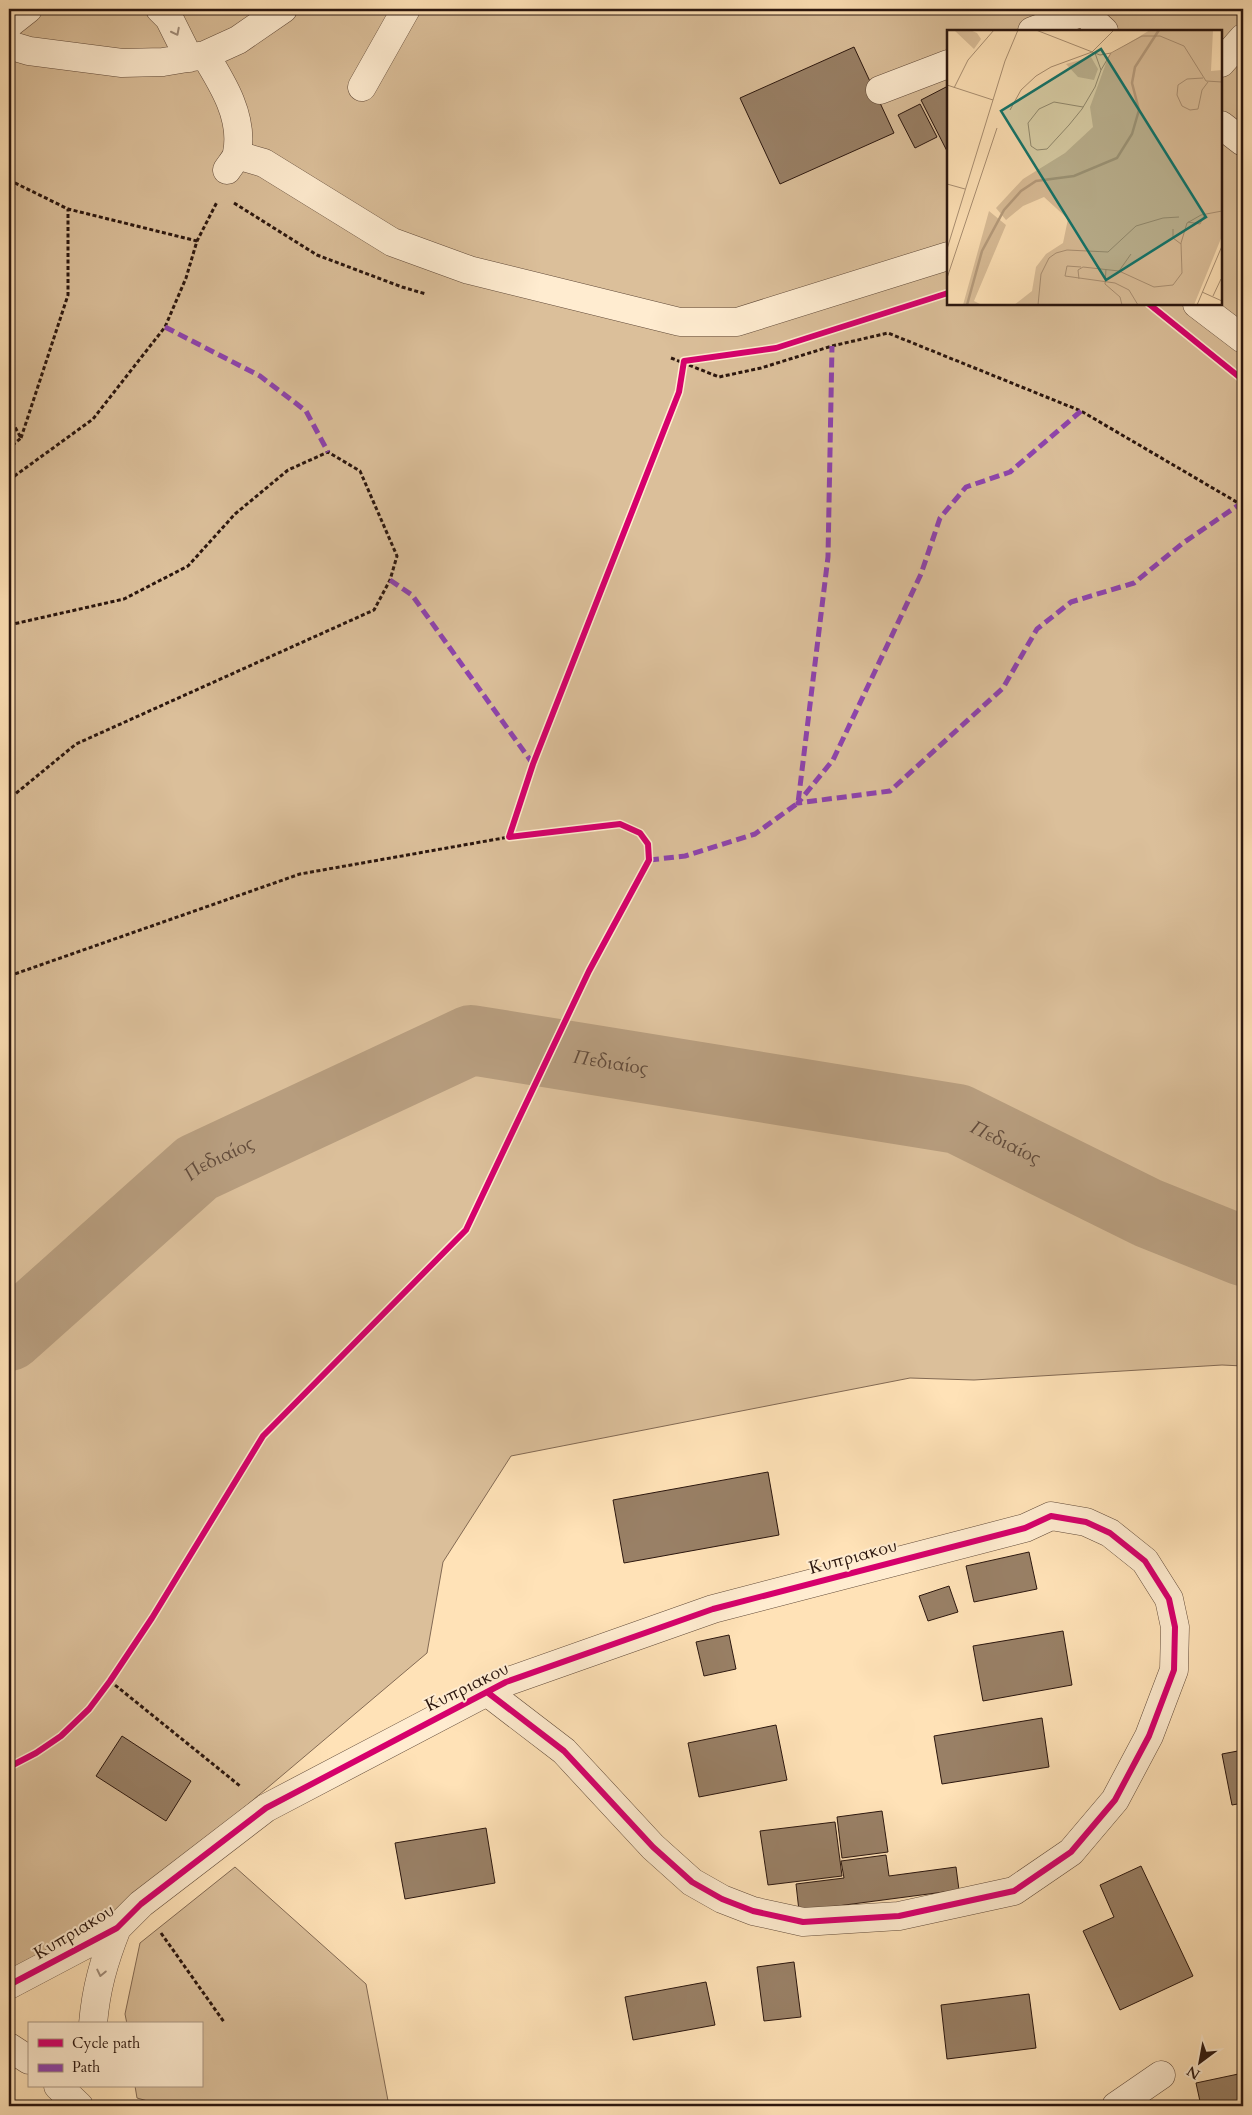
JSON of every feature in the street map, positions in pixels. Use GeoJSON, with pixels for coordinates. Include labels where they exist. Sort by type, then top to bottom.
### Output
{"type":"FeatureCollection","features":[{"type":"Feature","properties":{"kind":"street"},"geometry":{"type":"LineString","coordinates":[[9,24],[28,9]]}},
{"type":"Feature","properties":{"kind":"street"},"geometry":{"type":"LineString","coordinates":[[160,9],[169,18],[197,57],[224,86],[237,124],[228,173],[264,163],[392,242],[468,270],[680,322],[737,322],[947,256]]}},
{"type":"Feature","properties":{"kind":"street"},"geometry":{"type":"LineString","coordinates":[[9,45],[29,51],[122,63],[164,62],[197,57],[238,40],[283,9]]}},
{"type":"Feature","properties":{"kind":"street"},"geometry":{"type":"LineString","coordinates":[[362,87],[406,9]]}},
{"type":"Feature","properties":{"kind":"street"},"geometry":{"type":"LineString","coordinates":[[1034,30],[1081,10],[1103,30]]}},
{"type":"Feature","properties":{"kind":"street"},"geometry":{"type":"LineString","coordinates":[[1222,62],[1243,38]]}},
{"type":"Feature","properties":{"kind":"street"},"geometry":{"type":"LineString","coordinates":[[880,90],[947,64]]}},
{"type":"Feature","properties":{"kind":"street"},"geometry":{"type":"LineString","coordinates":[[1222,126],[1243,142]]}},
{"type":"Feature","properties":{"kind":"street"},"geometry":{"type":"LineString","coordinates":[[1198,305],[1243,339]]}},
{"type":"Feature","properties":{"kind":"street","name":"Κυπριακου"},"geometry":{"type":"LineString","coordinates":[[9,1985],[117,1928],[141,1904],[266,1808],[506,1682],[713,1609],[1025,1528],[1051,1516],[1086,1522],[1110,1533],[1145,1561],[1169,1599],[1175,1627],[1174,1670],[1149,1736],[1115,1800],[1071,1852],[1014,1891],[899,1916],[802,1922],[753,1911],[722,1899],[692,1882],[653,1847],[564,1751],[488,1692]]}},
{"type":"Feature","properties":{"kind":"street","name":"Κυπριακου"},"geometry":{"type":"LineString","coordinates":[[93,2022],[95,2000],[103,1962],[117,1928]]}},
{"type":"Feature","properties":{"kind":"street"},"geometry":{"type":"LineString","coordinates":[[9,2047],[28,2059]]}},
{"type":"Feature","properties":{"kind":"street"},"geometry":{"type":"LineString","coordinates":[[1116,2106],[1161,2075]]}},
{"type":"Feature","properties":{"kind":"street"},"geometry":{"type":"LineString","coordinates":[[60,2088],[80,2106]]}},
{"type":"Feature","properties":{"kind":"street"},"geometry":{"type":"LineString","coordinates":[[80,2106],[84,2088]]}},
{"type":"Feature","properties":{"kind":"path"},"geometry":{"type":"LineString","coordinates":[[9,480],[93,419],[165,327],[186,278],[197,241],[228,173]]}},
{"type":"Feature","properties":{"kind":"path"},"geometry":{"type":"LineString","coordinates":[[9,180],[68,209],[197,241]]}},
{"type":"Feature","properties":{"kind":"path"},"geometry":{"type":"LineString","coordinates":[[9,448],[21,438],[68,295],[68,209]]}},
{"type":"Feature","properties":{"kind":"path"},"geometry":{"type":"LineString","coordinates":[[684,361],[719,377],[761,368],[832,346],[888,333],[1081,411],[1240,504],[1243,503]]}},
{"type":"Feature","properties":{"kind":"path"},"geometry":{"type":"LineString","coordinates":[[684,361],[693,360]]}},
{"type":"Feature","properties":{"kind":"path"},"geometry":{"type":"LineString","coordinates":[[508,837],[533,764],[679,392],[684,361]]}},
{"type":"Feature","properties":{"kind":"path"},"geometry":{"type":"LineString","coordinates":[[9,416],[21,438]]}},
{"type":"Feature","properties":{"kind":"path"},"geometry":{"type":"LineString","coordinates":[[9,625],[124,599],[188,566],[235,514],[288,470],[328,452],[360,471],[397,556],[390,580],[374,610],[76,744],[9,799]]}},
{"type":"Feature","properties":{"kind":"path"},"geometry":{"type":"LineString","coordinates":[[9,976],[300,874],[508,837],[620,824],[640,833],[648,844],[649,860],[589,971],[510,1137]]}},
{"type":"Feature","properties":{"kind":"path"},"geometry":{"type":"LineString","coordinates":[[105,1688],[115,1673]]}},
{"type":"Feature","properties":{"kind":"path"},"geometry":{"type":"LineString","coordinates":[[110,1681],[266,1808]]}},
{"type":"Feature","properties":{"kind":"path"},"geometry":{"type":"LineString","coordinates":[[141,1904],[224,2022]]}},
{"type":"Feature","properties":{"kind":"shaded area"},"geometry":{"type":"Polygon","coordinates":[[[9,9],[1243,9],[1243,1366],[1222,1365],[974,1380],[910,1378],[511,1456],[443,1562],[427,1653],[143,1893],[9,1980],[9,9]]]}},
{"type":"Feature","properties":{"kind":"shaded area"},"geometry":{"type":"Polygon","coordinates":[[[235,1867],[366,1984],[389,2106],[165,2106],[137,2098],[135,2088],[202,2088],[202,2022],[127,2022],[125,2014],[140,1943],[235,1867]]]}},
{"type":"Feature","properties":{"kind":"building"},"geometry":{"type":"Polygon","coordinates":[[[854,47],[894,133],[780,184],[740,98],[854,47]]]}},
{"type":"Feature","properties":{"kind":"building"},"geometry":{"type":"Polygon","coordinates":[[[947,87],[947,151],[921,100],[947,87]]]}},
{"type":"Feature","properties":{"kind":"building"},"geometry":{"type":"Polygon","coordinates":[[[920,104],[937,137],[915,148],[898,115],[920,104]]]}},
{"type":"Feature","properties":{"kind":"building"},"geometry":{"type":"Polygon","coordinates":[[[768,1472],[779,1535],[624,1563],[613,1500],[768,1472]]]}},
{"type":"Feature","properties":{"kind":"building"},"geometry":{"type":"Polygon","coordinates":[[[1029,1552],[1037,1589],[974,1602],[966,1566],[1029,1552]]]}},
{"type":"Feature","properties":{"kind":"building"},"geometry":{"type":"Polygon","coordinates":[[[949,1586],[958,1612],[928,1621],[919,1596],[949,1586]]]}},
{"type":"Feature","properties":{"kind":"building"},"geometry":{"type":"Polygon","coordinates":[[[1063,1631],[1072,1685],[983,1701],[973,1646],[1063,1631]]]}},
{"type":"Feature","properties":{"kind":"building"},"geometry":{"type":"Polygon","coordinates":[[[729,1635],[736,1669],[704,1676],[696,1642],[729,1635]]]}},
{"type":"Feature","properties":{"kind":"building"},"geometry":{"type":"Polygon","coordinates":[[[1042,1718],[1049,1767],[942,1784],[934,1736],[1042,1718]]]}},
{"type":"Feature","properties":{"kind":"building"},"geometry":{"type":"Polygon","coordinates":[[[776,1725],[787,1780],[699,1797],[688,1743],[776,1725]]]}},
{"type":"Feature","properties":{"kind":"building"},"geometry":{"type":"Polygon","coordinates":[[[122,1736],[191,1781],[166,1821],[96,1776],[122,1736]]]}},
{"type":"Feature","properties":{"kind":"building"},"geometry":{"type":"Polygon","coordinates":[[[1243,1750],[1243,1803],[1232,1805],[1222,1754],[1243,1750]]]}},
{"type":"Feature","properties":{"kind":"building"},"geometry":{"type":"Polygon","coordinates":[[[882,1811],[888,1852],[842,1858],[837,1817],[882,1811]]]}},
{"type":"Feature","properties":{"kind":"building"},"geometry":{"type":"Polygon","coordinates":[[[835,1822],[842,1876],[768,1885],[760,1831],[835,1822]]]}},
{"type":"Feature","properties":{"kind":"building"},"geometry":{"type":"Polygon","coordinates":[[[486,1828],[495,1883],[405,1899],[395,1843],[486,1828]]]}},
{"type":"Feature","properties":{"kind":"building"},"geometry":{"type":"Polygon","coordinates":[[[886,1855],[889,1876],[956,1867],[959,1890],[799,1911],[796,1884],[844,1878],[841,1861],[886,1855]]]}},
{"type":"Feature","properties":{"kind":"building"},"geometry":{"type":"Polygon","coordinates":[[[1141,1866],[1193,1976],[1120,2010],[1083,1931],[1114,1917],[1100,1885],[1141,1866]]]}},
{"type":"Feature","properties":{"kind":"building"},"geometry":{"type":"Polygon","coordinates":[[[794,1962],[801,2017],[764,2021],[757,1967],[794,1962]]]}},
{"type":"Feature","properties":{"kind":"building"},"geometry":{"type":"Polygon","coordinates":[[[706,1982],[715,2025],[633,2040],[625,1997],[706,1982]]]}},
{"type":"Feature","properties":{"kind":"building"},"geometry":{"type":"Polygon","coordinates":[[[1029,1994],[1036,2048],[947,2059],[941,2005],[1029,1994]]]}},
{"type":"Feature","properties":{"kind":"building"},"geometry":{"type":"Polygon","coordinates":[[[1243,2073],[1243,2106],[1201,2106],[1196,2083],[1243,2073]]]}},
{"type":"Feature","properties":{"kind":"waterway","name":"Πεδιαίος"},"geometry":{"type":"LineString","coordinates":[[9,1336],[197,1168],[471,1040],[958,1119],[1148,1213],[1243,1251]]}},
{"type":"Feature","properties":{"kind":"marked path"},"geometry":{"type":"LineString","coordinates":[[165,327],[260,376],[306,411],[328,452]]}},
{"type":"Feature","properties":{"kind":"marked path"},"geometry":{"type":"LineString","coordinates":[[649,860],[685,856],[755,834],[798,803],[828,557],[832,346]]}},
{"type":"Feature","properties":{"kind":"marked path"},"geometry":{"type":"LineString","coordinates":[[1081,411],[1010,472],[966,487],[940,518],[921,574],[833,760],[798,803],[890,791],[1003,688],[1037,629],[1071,602],[1134,583],[1183,543],[1240,504]]}},
{"type":"Feature","properties":{"kind":"marked path"},"geometry":{"type":"LineString","coordinates":[[390,580],[412,595],[533,764]]}},
{"type":"Feature","properties":{"kind":"cycle path"},"geometry":{"type":"LineString","coordinates":[[9,1767],[36,1753],[61,1736],[89,1709],[152,1618],[263,1436],[466,1230],[589,971],[649,860],[648,844],[640,833],[620,824],[509,837],[533,764],[679,392],[684,361],[776,348],[947,293]]}},
{"type":"Feature","properties":{"kind":"cycle path"},"geometry":{"type":"LineString","coordinates":[[1150,305],[1243,380]]}},
{"type":"Feature","properties":{"kind":"cycle path"},"geometry":{"type":"LineString","coordinates":[[9,1985],[117,1928],[141,1904],[266,1808],[506,1682],[713,1609],[1025,1528],[1051,1516],[1086,1522],[1110,1533],[1145,1561],[1169,1599],[1175,1627],[1174,1670],[1149,1736],[1115,1800],[1071,1852],[1014,1891],[899,1916],[803,1922],[753,1911],[722,1899],[692,1882],[653,1847],[564,1751],[487,1692]]}}]}
